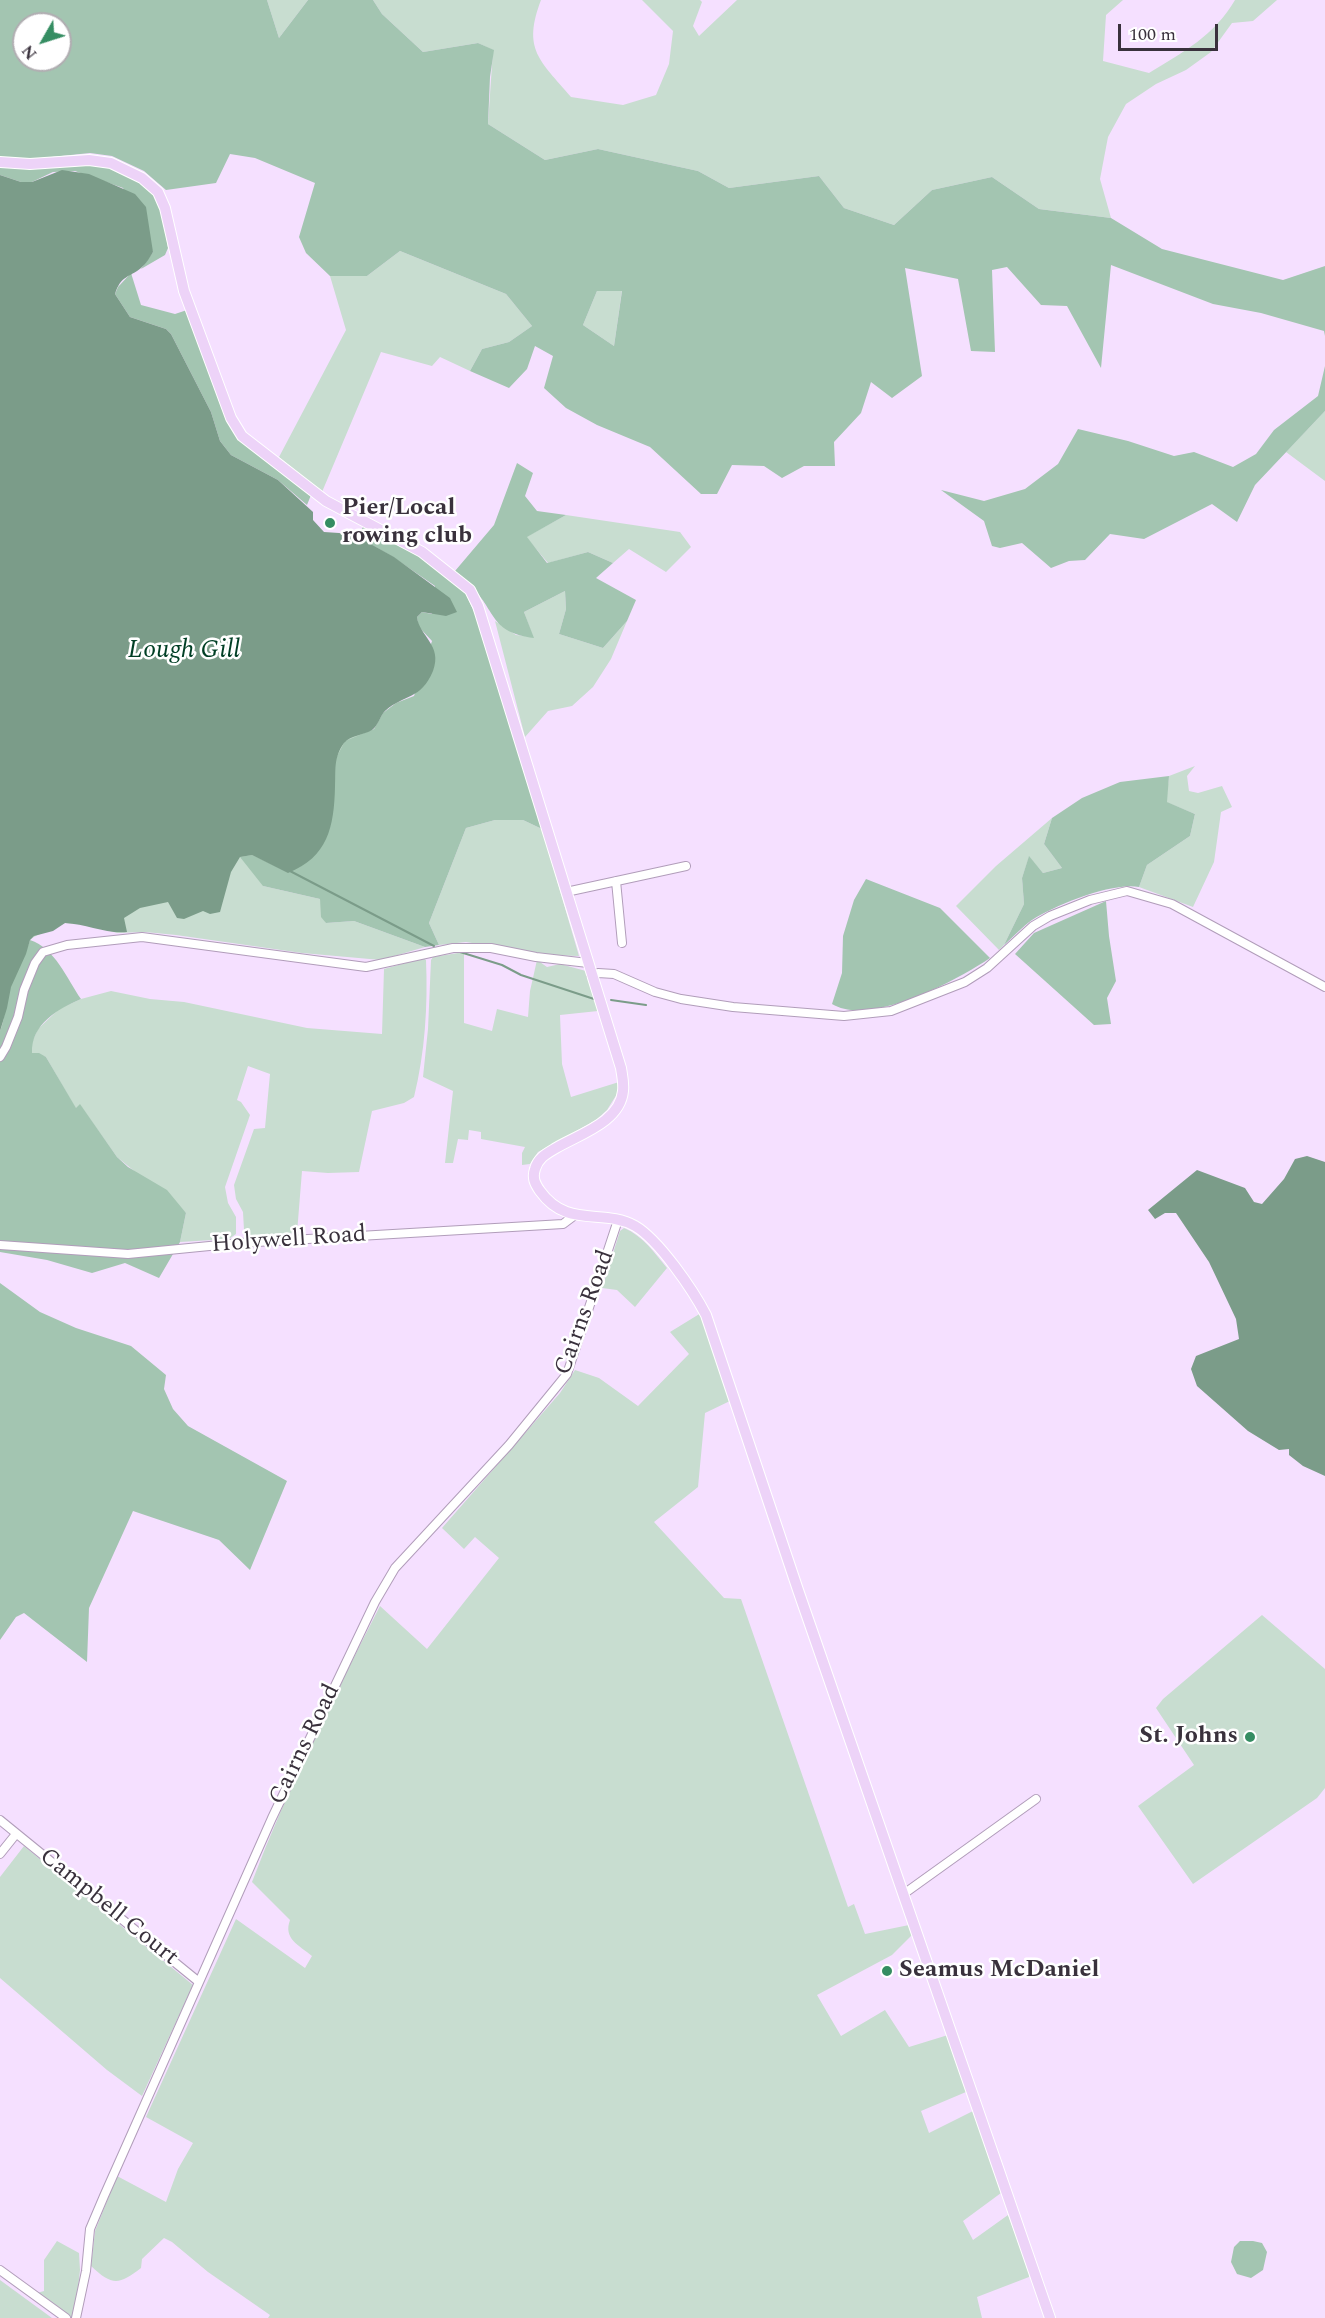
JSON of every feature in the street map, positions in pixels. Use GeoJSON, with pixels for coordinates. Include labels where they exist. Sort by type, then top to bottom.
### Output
{"type":"FeatureCollection","features":[{"type":"Feature","properties":{"kind":"main road"},"geometry":{"type":"LineString","coordinates":[[0,162],[30,164],[89,160],[111,163],[134,173],[158,192],[165,208],[184,291],[231,418],[242,436],[326,501],[422,552],[470,590],[486,626],[621,1068],[623,1089],[621,1103],[595,1127],[537,1161],[533,1173],[535,1184],[545,1198],[556,1207],[575,1215],[618,1220],[636,1227],[657,1247],[693,1292],[706,1315],[798,1590],[1050,2318]]}},
{"type":"Feature","properties":{"kind":"street"},"geometry":{"type":"LineString","coordinates":[[566,892],[686,866]]}},
{"type":"Feature","properties":{"kind":"street"},"geometry":{"type":"LineString","coordinates":[[616,881],[622,943]]}},
{"type":"Feature","properties":{"kind":"street"},"geometry":{"type":"LineString","coordinates":[[591,975],[614,974],[655,992],[681,999],[733,1007],[844,1016],[878,1013],[911,1004],[965,982],[987,968],[1033,926],[1050,916],[1090,900],[1128,891],[1172,904],[1325,987]]}},
{"type":"Feature","properties":{"kind":"street"},"geometry":{"type":"LineString","coordinates":[[0,1057],[18,1017],[24,990],[35,963],[43,952],[67,945],[142,937],[366,967],[453,948],[491,948],[536,957],[588,963]]}},
{"type":"Feature","properties":{"kind":"street","name":"Holywell Road"},"geometry":{"type":"LineString","coordinates":[[0,1245],[128,1254],[240,1243],[564,1224],[575,1215]]}},
{"type":"Feature","properties":{"kind":"street","name":"Cairns Road"},"geometry":{"type":"LineString","coordinates":[[76,2318],[86,2271],[90,2229],[272,1818],[375,1602],[395,1568],[509,1445],[567,1374],[618,1220]]}},
{"type":"Feature","properties":{"kind":"street"},"geometry":{"type":"LineString","coordinates":[[904,1893],[1036,1799]]}},
{"type":"Feature","properties":{"kind":"street","name":"Campbell Court"},"geometry":{"type":"LineString","coordinates":[[0,1820],[200,1982]]}},
{"type":"Feature","properties":{"kind":"street","name":"Campbell Court"},"geometry":{"type":"LineString","coordinates":[[0,1854],[16,1834]]}},
{"type":"Feature","properties":{"kind":"street"},"geometry":{"type":"LineString","coordinates":[[0,2270],[66,2318]]}},
{"type":"Feature","properties":{"kind":"shaded area"},"geometry":{"type":"Polygon","coordinates":[[[0,0],[267,0],[279,38],[308,0],[373,0],[382,14],[423,52],[478,43],[494,50],[490,77],[488,124],[545,160],[598,149],[698,171],[729,188],[819,176],[844,208],[894,225],[932,190],[992,177],[1039,209],[1111,218],[1162,249],[1283,280],[1325,266],[1325,336],[1324,331],[1261,313],[1213,304],[1111,265],[1101,368],[1067,306],[1041,305],[1007,267],[992,270],[995,352],[971,351],[958,279],[905,268],[922,376],[892,398],[871,382],[861,413],[834,442],[835,466],[804,466],[782,478],[764,466],[732,465],[717,494],[701,494],[650,447],[597,425],[566,408],[544,388],[553,356],[535,346],[527,369],[509,388],[470,371],[482,349],[509,342],[532,326],[506,294],[400,251],[367,276],[330,276],[306,253],[299,237],[315,183],[255,158],[230,154],[216,183],[166,190],[144,171],[112,156],[90,153],[32,159],[0,157],[0,0]],[[597,291],[583,325],[614,346],[622,291],[597,291]]]}},
{"type":"Feature","properties":{"kind":"shaded area"},"geometry":{"type":"Polygon","coordinates":[[[267,0],[308,0],[279,38],[267,0]]]}},
{"type":"Feature","properties":{"kind":"shaded area"},"geometry":{"type":"Polygon","coordinates":[[[373,0],[541,0],[533,31],[537,53],[543,63],[571,97],[623,105],[656,95],[669,64],[673,31],[642,0],[700,0],[702,2],[693,26],[699,36],[737,0],[1123,0],[1106,15],[1103,61],[1149,73],[1208,33],[1235,0],[1277,0],[1253,21],[1232,23],[1211,52],[1186,70],[1156,84],[1126,104],[1108,137],[1100,179],[1111,218],[1039,209],[992,177],[932,190],[894,225],[844,208],[819,176],[729,188],[698,171],[598,149],[545,160],[488,124],[493,50],[478,43],[423,52],[382,14],[373,0]]]}},
{"type":"Feature","properties":{"kind":"shaded area"},"geometry":{"type":"Polygon","coordinates":[[[89,164],[110,167],[140,181],[156,196],[162,212],[168,248],[165,255],[141,269],[153,252],[123,188],[75,171],[53,172],[32,182],[21,182],[0,175],[0,166],[89,164]]]}},
{"type":"Feature","properties":{"kind":"shaded area"},"geometry":{"type":"Polygon","coordinates":[[[400,251],[506,294],[532,326],[509,342],[482,349],[470,371],[440,357],[432,366],[381,352],[322,492],[279,457],[346,330],[330,276],[367,276],[400,251]]]}},
{"type":"Feature","properties":{"kind":"shaded area"},"geometry":{"type":"Polygon","coordinates":[[[131,273],[141,305],[175,314],[187,310],[227,418],[311,495],[307,505],[278,480],[231,455],[220,441],[211,412],[171,334],[166,329],[130,317],[115,294],[118,287],[131,273]]]}},
{"type":"Feature","properties":{"kind":"shaded area"},"geometry":{"type":"Polygon","coordinates":[[[622,290],[614,346],[583,325],[597,291],[622,290]]]}},
{"type":"Feature","properties":{"kind":"shaded area"},"geometry":{"type":"Polygon","coordinates":[[[1325,366],[1325,411],[1255,485],[1237,522],[1212,504],[1144,539],[1110,534],[1085,560],[1069,561],[1051,568],[1022,543],[1000,548],[992,546],[984,521],[941,490],[984,501],[1025,489],[1058,464],[1078,429],[1128,441],[1174,456],[1194,452],[1233,467],[1256,454],[1274,430],[1318,396],[1325,366]]]}},
{"type":"Feature","properties":{"kind":"shaded area"},"geometry":{"type":"Polygon","coordinates":[[[1325,411],[1325,481],[1286,452],[1325,411]]]}},
{"type":"Feature","properties":{"kind":"shaded area"},"geometry":{"type":"Polygon","coordinates":[[[517,463],[533,473],[525,496],[537,511],[566,515],[527,537],[547,563],[588,552],[613,563],[596,578],[636,600],[627,621],[603,648],[559,634],[566,609],[565,591],[524,612],[534,638],[509,631],[502,626],[480,596],[455,571],[494,525],[517,463]]]}},
{"type":"Feature","properties":{"kind":"shaded area"},"geometry":{"type":"Polygon","coordinates":[[[566,515],[680,532],[691,547],[666,572],[629,549],[613,563],[588,552],[548,563],[526,537],[566,515]]]}},
{"type":"Feature","properties":{"kind":"shaded area"},"geometry":{"type":"Polygon","coordinates":[[[363,527],[417,555],[465,592],[481,627],[542,829],[523,820],[495,820],[466,828],[429,923],[439,945],[425,947],[354,921],[326,923],[321,917],[320,899],[263,886],[240,857],[252,855],[288,872],[335,787],[335,760],[345,741],[374,729],[383,713],[396,703],[414,696],[432,641],[418,626],[417,617],[422,612],[432,614],[435,586],[393,557],[358,537],[363,527]]]}},
{"type":"Feature","properties":{"kind":"shaded area"},"geometry":{"type":"Polygon","coordinates":[[[339,533],[358,537],[383,713],[263,886],[320,899],[326,923],[354,921],[425,947],[381,960],[302,953],[176,935],[145,932],[117,933],[89,925],[65,923],[30,940],[0,1031],[0,843],[332,575],[339,533]]]}},
{"type":"Feature","properties":{"kind":"shaded area"},"geometry":{"type":"Polygon","coordinates":[[[565,591],[566,609],[559,634],[603,648],[627,621],[611,659],[593,687],[572,706],[548,711],[525,737],[495,621],[516,635],[533,637],[524,612],[565,591]]]}},
{"type":"Feature","properties":{"kind":"shaded area"},"geometry":{"type":"Polygon","coordinates":[[[1195,766],[1187,776],[1189,791],[1198,793],[1222,786],[1232,807],[1221,812],[1214,862],[1193,907],[1139,887],[1147,865],[1190,836],[1195,814],[1166,802],[1169,776],[1195,766]]]}},
{"type":"Feature","properties":{"kind":"shaded area"},"geometry":{"type":"Polygon","coordinates":[[[1169,776],[1167,802],[1195,814],[1190,836],[1147,865],[1139,887],[1128,886],[1100,891],[1055,908],[1032,920],[1004,945],[1024,904],[1022,878],[1029,856],[1043,873],[1062,868],[1044,844],[1052,818],[1082,798],[1120,782],[1169,776]]]}},
{"type":"Feature","properties":{"kind":"shaded area"},"geometry":{"type":"Polygon","coordinates":[[[1052,818],[1044,844],[1062,868],[1043,873],[1029,857],[1022,878],[1024,904],[1004,945],[999,950],[956,906],[996,866],[1052,818]]]}},
{"type":"Feature","properties":{"kind":"shaded area"},"geometry":{"type":"Polygon","coordinates":[[[495,820],[523,820],[542,829],[579,956],[545,955],[466,942],[439,945],[429,923],[466,828],[495,820]]]}},
{"type":"Feature","properties":{"kind":"shaded area"},"geometry":{"type":"Polygon","coordinates":[[[866,879],[940,908],[990,958],[935,989],[890,1006],[868,1010],[848,1010],[832,1004],[842,973],[843,936],[854,900],[866,879]]]}},
{"type":"Feature","properties":{"kind":"shaded area"},"geometry":{"type":"Polygon","coordinates":[[[1106,901],[1116,981],[1107,998],[1111,1024],[1094,1025],[1015,954],[1034,933],[1106,901]]]}},
{"type":"Feature","properties":{"kind":"shaded area"},"geometry":{"type":"Polygon","coordinates":[[[30,940],[47,950],[81,999],[55,1013],[41,1026],[33,1043],[32,1053],[39,1053],[46,1057],[76,1108],[80,1104],[117,1157],[128,1167],[167,1190],[186,1213],[180,1242],[159,1278],[125,1263],[92,1273],[47,1260],[0,1252],[0,1031],[11,985],[30,940]]]}},
{"type":"Feature","properties":{"kind":"shaded area"},"geometry":{"type":"Polygon","coordinates":[[[464,952],[464,1023],[492,1031],[497,1009],[528,1017],[530,991],[537,960],[547,967],[560,964],[586,971],[598,1011],[560,1015],[562,1064],[571,1097],[619,1082],[617,1094],[607,1110],[596,1120],[538,1152],[530,1164],[522,1165],[522,1153],[525,1147],[481,1139],[481,1132],[469,1130],[468,1140],[458,1139],[453,1163],[445,1163],[453,1091],[423,1077],[431,960],[433,957],[464,952]]]}},
{"type":"Feature","properties":{"kind":"shaded area"},"geometry":{"type":"Polygon","coordinates":[[[423,958],[426,960],[427,977],[425,1029],[414,1097],[404,1103],[372,1111],[359,1172],[302,1171],[297,1233],[249,1236],[244,1230],[243,1212],[236,1199],[234,1185],[254,1129],[265,1128],[270,1074],[248,1066],[237,1100],[250,1115],[225,1187],[228,1203],[236,1217],[236,1234],[229,1239],[180,1242],[186,1213],[117,1157],[80,1105],[76,1109],[46,1057],[32,1053],[32,1042],[38,1029],[59,1009],[81,999],[111,991],[150,999],[184,1002],[307,1028],[382,1034],[384,969],[423,958]]]}},
{"type":"Feature","properties":{"kind":"shaded area"},"geometry":{"type":"Polygon","coordinates":[[[624,1228],[643,1240],[667,1268],[635,1307],[617,1290],[602,1288],[620,1231],[624,1228]]]}},
{"type":"Feature","properties":{"kind":"shaded area"},"geometry":{"type":"Polygon","coordinates":[[[0,1283],[40,1312],[76,1328],[131,1346],[166,1375],[164,1389],[173,1409],[188,1426],[287,1481],[250,1570],[219,1540],[133,1511],[89,1608],[87,1662],[24,1613],[16,1617],[0,1640],[0,1283]]]}},
{"type":"Feature","properties":{"kind":"shaded area"},"geometry":{"type":"Polygon","coordinates":[[[701,1313],[730,1401],[705,1413],[698,1487],[654,1522],[724,1598],[741,1599],[848,1907],[854,1904],[865,1934],[909,1925],[912,1935],[892,1955],[817,1995],[841,2036],[885,2010],[909,2047],[948,2035],[966,2092],[921,2111],[929,2133],[973,2111],[1001,2193],[963,2221],[973,2240],[1008,2215],[1029,2271],[1029,2277],[977,2297],[982,2318],[268,2318],[270,2315],[164,2238],[142,2259],[141,2268],[127,2278],[116,2281],[105,2277],[91,2266],[95,2231],[117,2176],[166,2202],[178,2169],[193,2143],[146,2117],[236,1919],[305,1968],[312,1956],[290,1937],[288,1927],[290,1920],[252,1882],[296,1777],[380,1606],[427,1649],[499,1558],[475,1537],[464,1549],[442,1528],[560,1393],[575,1370],[599,1378],[638,1406],[689,1354],[670,1332],[701,1313]]]}},
{"type":"Feature","properties":{"kind":"shaded area","name":"St. Johns"},"geometry":{"type":"Polygon","coordinates":[[[1262,1615],[1325,1669],[1325,1788],[1317,1798],[1193,1884],[1138,1806],[1194,1765],[1156,1708],[1163,1699],[1262,1615]]]}},
{"type":"Feature","properties":{"kind":"shaded area"},"geometry":{"type":"Polygon","coordinates":[[[24,1846],[193,1985],[142,2096],[107,2070],[0,1978],[0,1877],[24,1846]]]}},
{"type":"Feature","properties":{"kind":"shaded area"},"geometry":{"type":"Polygon","coordinates":[[[57,2241],[79,2253],[80,2270],[75,2318],[68,2318],[37,2293],[44,2291],[44,2260],[57,2241]]]}},
{"type":"Feature","properties":{"kind":"shaded area"},"geometry":{"type":"Polygon","coordinates":[[[1240,2241],[1262,2243],[1267,2252],[1263,2270],[1251,2278],[1237,2274],[1231,2262],[1234,2247],[1240,2241]]]}},
{"type":"Feature","properties":{"kind":"shaded area"},"geometry":{"type":"Polygon","coordinates":[[[0,2280],[52,2318],[0,2318],[0,2280]]]}},
{"type":"Feature","properties":{"kind":"water","name":"Lough Gill"},"geometry":{"type":"Polygon","coordinates":[[[62,170],[89,174],[135,194],[146,207],[153,252],[143,266],[123,280],[115,294],[130,317],[166,329],[171,334],[211,412],[220,441],[231,455],[278,480],[313,512],[313,520],[324,532],[358,537],[394,557],[450,598],[457,612],[446,616],[422,612],[417,617],[433,647],[435,662],[433,671],[418,692],[385,711],[372,730],[350,738],[340,749],[335,770],[333,815],[330,828],[320,849],[312,858],[288,873],[252,855],[240,857],[231,872],[220,912],[210,914],[203,911],[184,919],[177,918],[168,902],[140,908],[124,918],[127,932],[111,932],[65,923],[53,931],[34,936],[30,940],[11,987],[0,1031],[0,175],[21,182],[32,182],[62,170]]]}},
{"type":"Feature","properties":{"kind":"water"},"geometry":{"type":"Polygon","coordinates":[[[1307,1156],[1325,1162],[1325,1476],[1303,1466],[1289,1455],[1289,1449],[1279,1450],[1248,1431],[1197,1386],[1191,1369],[1196,1356],[1239,1339],[1236,1319],[1209,1262],[1176,1213],[1165,1213],[1155,1219],[1148,1210],[1197,1170],[1245,1188],[1254,1202],[1262,1204],[1284,1179],[1295,1159],[1307,1156]]]}},
{"type":"Feature","properties":{"kind":"waterway"},"geometry":{"type":"LineString","coordinates":[[290,871],[434,946]]}},
{"type":"Feature","properties":{"kind":"waterway"},"geometry":{"type":"LineString","coordinates":[[460,952],[594,999]]}},
{"type":"Feature","properties":{"kind":"waterway"},"geometry":{"type":"LineString","coordinates":[[611,1000],[646,1005]]}},
{"type":"Feature","properties":{"kind":"place","name":"Pier/Local rowing club"},"geometry":{"type":"Point","coordinates":[330,523]}},
{"type":"Feature","properties":{"kind":"place","name":"St. Johns"},"geometry":{"type":"Point","coordinates":[1250,1737]}},
{"type":"Feature","properties":{"kind":"place","name":"Seamus McDaniel"},"geometry":{"type":"Point","coordinates":[887,1971]}}]}
